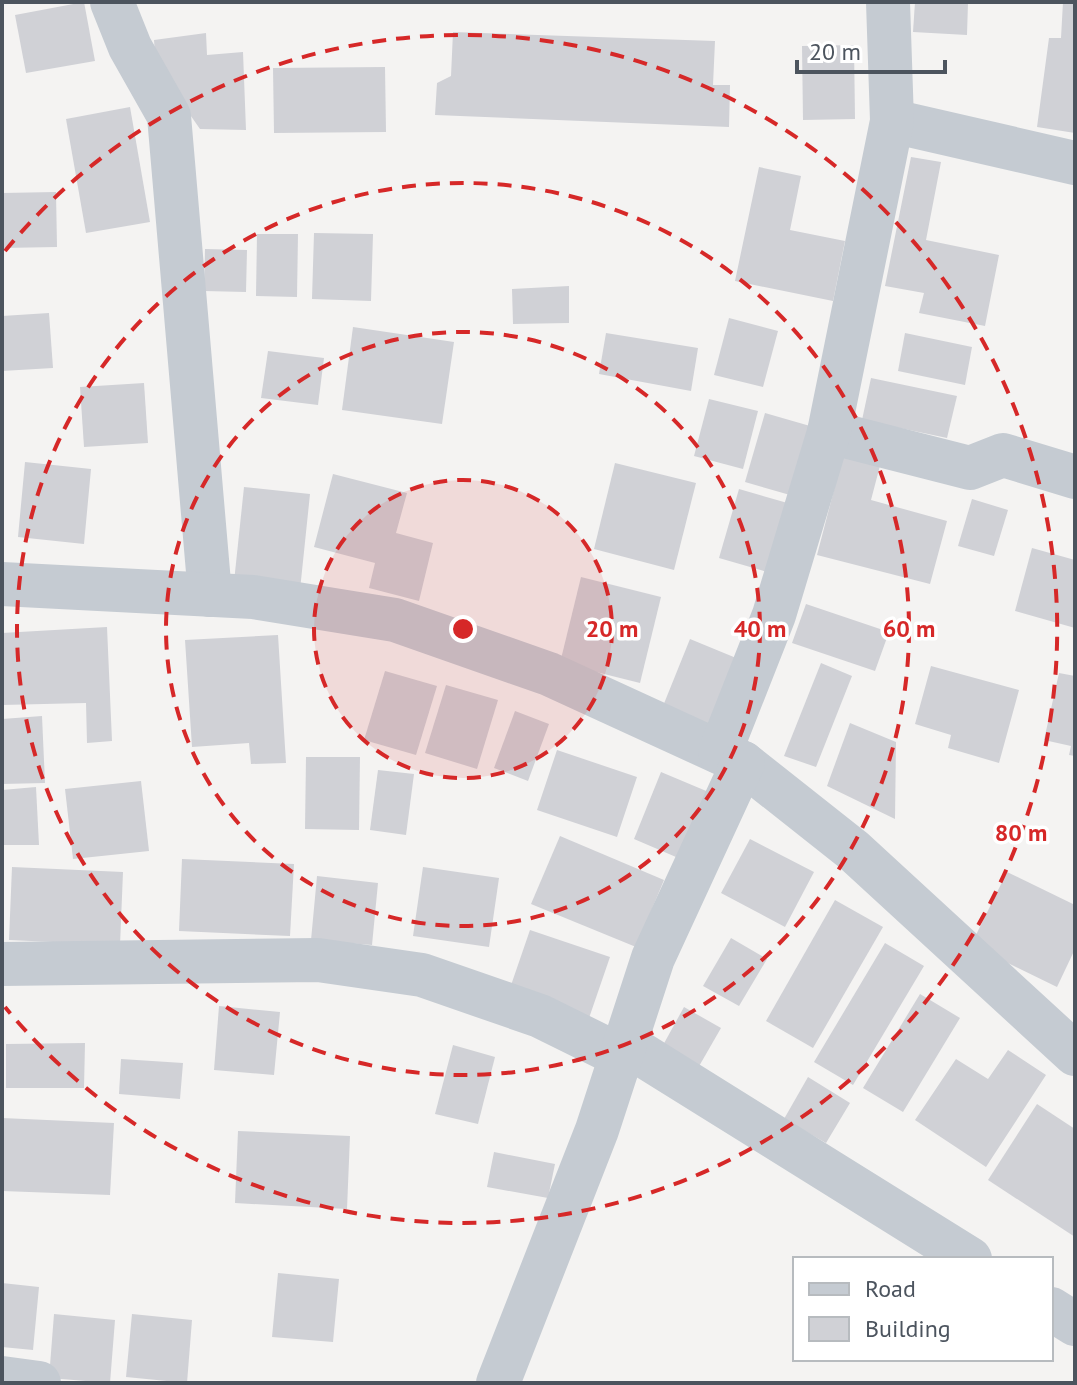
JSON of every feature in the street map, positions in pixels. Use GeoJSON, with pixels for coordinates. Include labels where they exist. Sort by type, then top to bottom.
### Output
{"type":"FeatureCollection","features":[{"type":"Feature","properties":{"kind":"street"},"geometry":{"type":"LineString","coordinates":[[112,2],[130,47],[169,116],[210,595]]}},
{"type":"Feature","properties":{"kind":"street"},"geometry":{"type":"LineString","coordinates":[[498,1383],[597,1130],[653,958],[731,758],[829,432],[892,121],[888,2]]}},
{"type":"Feature","properties":{"kind":"street"},"geometry":{"type":"LineString","coordinates":[[892,121],[1075,163]]}},
{"type":"Feature","properties":{"kind":"street"},"geometry":{"type":"LineString","coordinates":[[829,432],[970,468],[1003,455],[1075,477]]}},
{"type":"Feature","properties":{"kind":"street"},"geometry":{"type":"LineString","coordinates":[[2,584],[253,597],[395,620],[549,674],[731,758],[853,850],[1075,1054]]}},
{"type":"Feature","properties":{"kind":"street"},"geometry":{"type":"LineString","coordinates":[[2,964],[318,960],[422,975],[540,1016],[623,1050],[967,1257]]}},
{"type":"Feature","properties":{"kind":"street"},"geometry":{"type":"LineString","coordinates":[[1053,1310],[1075,1324]]}},
{"type":"Feature","properties":{"kind":"street"},"geometry":{"type":"LineString","coordinates":[[2,1378],[39,1383]]}},
{"type":"Feature","properties":{"kind":"building"},"geometry":{"type":"Polygon","coordinates":[[[84,2],[95,61],[26,73],[15,15],[84,2]]]}},
{"type":"Feature","properties":{"kind":"building"},"geometry":{"type":"Polygon","coordinates":[[[915,2],[968,2],[967,35],[913,32],[915,2]]]}},
{"type":"Feature","properties":{"kind":"building"},"geometry":{"type":"Polygon","coordinates":[[[1063,2],[1075,2],[1075,133],[1037,127],[1049,38],[1061,38],[1063,2]]]}},
{"type":"Feature","properties":{"kind":"building"},"geometry":{"type":"Polygon","coordinates":[[[453,32],[715,41],[713,85],[730,85],[729,127],[435,115],[437,83],[451,76],[453,32]]]}},
{"type":"Feature","properties":{"kind":"building"},"geometry":{"type":"Polygon","coordinates":[[[206,33],[207,55],[243,52],[246,130],[200,129],[156,66],[154,40],[206,33]]]}},
{"type":"Feature","properties":{"kind":"building"},"geometry":{"type":"Polygon","coordinates":[[[854,45],[855,119],[803,120],[802,46],[854,45]]]}},
{"type":"Feature","properties":{"kind":"building"},"geometry":{"type":"Polygon","coordinates":[[[385,67],[386,132],[274,133],[273,68],[385,67]]]}},
{"type":"Feature","properties":{"kind":"building"},"geometry":{"type":"Polygon","coordinates":[[[130,107],[150,222],[86,233],[66,119],[130,107]]]}},
{"type":"Feature","properties":{"kind":"building"},"geometry":{"type":"Polygon","coordinates":[[[911,157],[941,162],[926,240],[999,255],[985,326],[919,313],[924,293],[885,286],[911,157]]]}},
{"type":"Feature","properties":{"kind":"building"},"geometry":{"type":"Polygon","coordinates":[[[759,167],[801,176],[790,230],[845,241],[833,301],[735,281],[759,167]]]}},
{"type":"Feature","properties":{"kind":"building"},"geometry":{"type":"Polygon","coordinates":[[[56,192],[57,247],[2,248],[2,193],[56,192]]]}},
{"type":"Feature","properties":{"kind":"building"},"geometry":{"type":"Polygon","coordinates":[[[314,233],[373,234],[371,301],[312,299],[314,233]]]}},
{"type":"Feature","properties":{"kind":"building"},"geometry":{"type":"Polygon","coordinates":[[[257,234],[298,234],[297,297],[256,296],[257,234]]]}},
{"type":"Feature","properties":{"kind":"building"},"geometry":{"type":"Polygon","coordinates":[[[205,249],[247,250],[246,292],[204,291],[205,249]]]}},
{"type":"Feature","properties":{"kind":"building"},"geometry":{"type":"Polygon","coordinates":[[[569,286],[569,323],[513,324],[512,289],[569,286]]]}},
{"type":"Feature","properties":{"kind":"building"},"geometry":{"type":"Polygon","coordinates":[[[49,313],[53,368],[2,371],[2,316],[49,313]]]}},
{"type":"Feature","properties":{"kind":"building"},"geometry":{"type":"Polygon","coordinates":[[[729,318],[778,331],[763,387],[714,375],[729,318]]]}},
{"type":"Feature","properties":{"kind":"building"},"geometry":{"type":"Polygon","coordinates":[[[353,327],[454,342],[442,424],[342,410],[353,327]]]}},
{"type":"Feature","properties":{"kind":"building"},"geometry":{"type":"Polygon","coordinates":[[[606,333],[698,348],[691,391],[599,374],[606,333]]]}},
{"type":"Feature","properties":{"kind":"building"},"geometry":{"type":"Polygon","coordinates":[[[905,333],[972,347],[965,385],[898,371],[905,333]]]}},
{"type":"Feature","properties":{"kind":"building"},"geometry":{"type":"Polygon","coordinates":[[[268,351],[324,358],[318,405],[261,398],[268,351]]]}},
{"type":"Feature","properties":{"kind":"building"},"geometry":{"type":"Polygon","coordinates":[[[871,378],[957,396],[947,438],[862,420],[871,378]]]}},
{"type":"Feature","properties":{"kind":"building"},"geometry":{"type":"Polygon","coordinates":[[[144,383],[148,443],[84,447],[80,387],[144,383]]]}},
{"type":"Feature","properties":{"kind":"building"},"geometry":{"type":"Polygon","coordinates":[[[709,399],[758,411],[743,469],[694,456],[709,399]]]}},
{"type":"Feature","properties":{"kind":"building"},"geometry":{"type":"Polygon","coordinates":[[[765,413],[817,428],[797,497],[745,482],[765,413]]]}},
{"type":"Feature","properties":{"kind":"building"},"geometry":{"type":"Polygon","coordinates":[[[845,448],[882,458],[871,500],[947,521],[930,584],[817,555],[845,448]]]}},
{"type":"Feature","properties":{"kind":"building"},"geometry":{"type":"Polygon","coordinates":[[[25,462],[91,469],[84,544],[18,537],[25,462]]]}},
{"type":"Feature","properties":{"kind":"building"},"geometry":{"type":"Polygon","coordinates":[[[615,463],[696,483],[674,570],[594,549],[615,463]]]}},
{"type":"Feature","properties":{"kind":"building"},"geometry":{"type":"Polygon","coordinates":[[[333,474],[407,493],[396,533],[433,543],[419,601],[369,588],[375,563],[314,547],[333,474]]]}},
{"type":"Feature","properties":{"kind":"building"},"geometry":{"type":"Polygon","coordinates":[[[244,487],[310,494],[300,590],[234,582],[244,487]]]}},
{"type":"Feature","properties":{"kind":"building"},"geometry":{"type":"Polygon","coordinates":[[[739,489],[791,504],[771,573],[719,558],[739,489]]]}},
{"type":"Feature","properties":{"kind":"building"},"geometry":{"type":"Polygon","coordinates":[[[972,499],[1008,510],[994,556],[958,546],[972,499]]]}},
{"type":"Feature","properties":{"kind":"building"},"geometry":{"type":"Polygon","coordinates":[[[1032,548],[1075,560],[1075,628],[1015,611],[1032,548]]]}},
{"type":"Feature","properties":{"kind":"building"},"geometry":{"type":"Polygon","coordinates":[[[581,577],[661,597],[640,683],[560,663],[581,577]]]}},
{"type":"Feature","properties":{"kind":"building"},"geometry":{"type":"Polygon","coordinates":[[[806,604],[889,632],[875,671],[792,643],[806,604]]]}},
{"type":"Feature","properties":{"kind":"building"},"geometry":{"type":"Polygon","coordinates":[[[107,627],[112,741],[87,743],[86,703],[2,705],[2,633],[107,627]]]}},
{"type":"Feature","properties":{"kind":"building"},"geometry":{"type":"Polygon","coordinates":[[[278,635],[286,763],[251,764],[249,743],[192,747],[185,640],[278,635]]]}},
{"type":"Feature","properties":{"kind":"building"},"geometry":{"type":"Polygon","coordinates":[[[690,639],[741,660],[713,726],[663,706],[690,639]]]}},
{"type":"Feature","properties":{"kind":"building"},"geometry":{"type":"Polygon","coordinates":[[[821,663],[852,676],[816,767],[784,756],[821,663]]]}},
{"type":"Feature","properties":{"kind":"building"},"geometry":{"type":"Polygon","coordinates":[[[931,666],[1019,690],[999,763],[948,748],[951,735],[915,724],[931,666]]]}},
{"type":"Feature","properties":{"kind":"building"},"geometry":{"type":"Polygon","coordinates":[[[385,671],[437,686],[416,755],[364,740],[385,671]]]}},
{"type":"Feature","properties":{"kind":"building"},"geometry":{"type":"Polygon","coordinates":[[[1059,673],[1075,676],[1075,756],[1069,755],[1071,746],[1044,740],[1059,673]]]}},
{"type":"Feature","properties":{"kind":"building"},"geometry":{"type":"Polygon","coordinates":[[[446,685],[498,700],[477,769],[425,753],[446,685]]]}},
{"type":"Feature","properties":{"kind":"building"},"geometry":{"type":"Polygon","coordinates":[[[515,711],[549,724],[528,781],[494,768],[515,711]]]}},
{"type":"Feature","properties":{"kind":"building"},"geometry":{"type":"Polygon","coordinates":[[[42,716],[45,783],[2,784],[2,719],[42,716]]]}},
{"type":"Feature","properties":{"kind":"building"},"geometry":{"type":"Polygon","coordinates":[[[850,723],[896,742],[895,819],[827,786],[850,723]]]}},
{"type":"Feature","properties":{"kind":"building"},"geometry":{"type":"Polygon","coordinates":[[[557,750],[637,777],[617,837],[537,810],[557,750]]]}},
{"type":"Feature","properties":{"kind":"building"},"geometry":{"type":"Polygon","coordinates":[[[306,757],[360,757],[359,830],[305,829],[306,757]]]}},
{"type":"Feature","properties":{"kind":"building"},"geometry":{"type":"Polygon","coordinates":[[[378,770],[414,774],[406,835],[370,830],[378,770]]]}},
{"type":"Feature","properties":{"kind":"building"},"geometry":{"type":"Polygon","coordinates":[[[661,772],[711,793],[683,860],[634,839],[661,772]]]}},
{"type":"Feature","properties":{"kind":"building"},"geometry":{"type":"Polygon","coordinates":[[[141,781],[149,851],[73,859],[65,789],[141,781]]]}},
{"type":"Feature","properties":{"kind":"building"},"geometry":{"type":"Polygon","coordinates":[[[36,787],[39,845],[2,845],[2,790],[36,787]]]}},
{"type":"Feature","properties":{"kind":"building"},"geometry":{"type":"Polygon","coordinates":[[[560,836],[664,880],[636,947],[531,904],[560,836]]]}},
{"type":"Feature","properties":{"kind":"building"},"geometry":{"type":"Polygon","coordinates":[[[750,839],[814,872],[785,927],[721,893],[750,839]]]}},
{"type":"Feature","properties":{"kind":"building"},"geometry":{"type":"Polygon","coordinates":[[[182,859],[294,864],[290,936],[179,931],[182,859]]]}},
{"type":"Feature","properties":{"kind":"building"},"geometry":{"type":"Polygon","coordinates":[[[12,867],[123,872],[120,945],[9,940],[12,867]]]}},
{"type":"Feature","properties":{"kind":"building"},"geometry":{"type":"Polygon","coordinates":[[[423,867],[499,878],[489,947],[413,936],[423,867]]]}},
{"type":"Feature","properties":{"kind":"building"},"geometry":{"type":"Polygon","coordinates":[[[1007,872],[1075,905],[1075,949],[1057,987],[971,945],[1007,872]]]}},
{"type":"Feature","properties":{"kind":"building"},"geometry":{"type":"Polygon","coordinates":[[[317,876],[378,883],[372,945],[311,940],[317,876]]]}},
{"type":"Feature","properties":{"kind":"building"},"geometry":{"type":"Polygon","coordinates":[[[835,900],[883,927],[813,1048],[766,1021],[835,900]]]}},
{"type":"Feature","properties":{"kind":"building"},"geometry":{"type":"Polygon","coordinates":[[[530,930],[610,957],[589,1018],[509,991],[530,930]]]}},
{"type":"Feature","properties":{"kind":"building"},"geometry":{"type":"Polygon","coordinates":[[[731,938],[767,959],[739,1006],[703,986],[731,938]]]}},
{"type":"Feature","properties":{"kind":"building"},"geometry":{"type":"Polygon","coordinates":[[[885,943],[924,966],[853,1085],[814,1062],[885,943]]]}},
{"type":"Feature","properties":{"kind":"building"},"geometry":{"type":"Polygon","coordinates":[[[920,994],[960,1018],[903,1112],[863,1088],[920,994]]]}},
{"type":"Feature","properties":{"kind":"building"},"geometry":{"type":"Polygon","coordinates":[[[219,1006],[280,1012],[274,1075],[214,1070],[219,1006]]]}},
{"type":"Feature","properties":{"kind":"building"},"geometry":{"type":"Polygon","coordinates":[[[684,1007],[721,1028],[698,1068],[662,1047],[684,1007]]]}},
{"type":"Feature","properties":{"kind":"building"},"geometry":{"type":"Polygon","coordinates":[[[85,1043],[84,1088],[6,1088],[6,1044],[85,1043]]]}},
{"type":"Feature","properties":{"kind":"building"},"geometry":{"type":"Polygon","coordinates":[[[453,1045],[495,1057],[478,1124],[435,1114],[453,1045]]]}},
{"type":"Feature","properties":{"kind":"building"},"geometry":{"type":"Polygon","coordinates":[[[1008,1050],[1046,1075],[986,1167],[915,1120],[956,1059],[988,1079],[1008,1050]]]}},
{"type":"Feature","properties":{"kind":"building"},"geometry":{"type":"Polygon","coordinates":[[[121,1059],[183,1063],[180,1099],[119,1094],[121,1059]]]}},
{"type":"Feature","properties":{"kind":"building"},"geometry":{"type":"Polygon","coordinates":[[[808,1077],[850,1103],[826,1143],[784,1119],[808,1077]]]}},
{"type":"Feature","properties":{"kind":"building"},"geometry":{"type":"Polygon","coordinates":[[[1037,1104],[1075,1129],[1075,1237],[988,1180],[1037,1104]]]}},
{"type":"Feature","properties":{"kind":"building"},"geometry":{"type":"Polygon","coordinates":[[[2,1118],[114,1123],[110,1195],[2,1191],[2,1118]]]}},
{"type":"Feature","properties":{"kind":"building"},"geometry":{"type":"Polygon","coordinates":[[[238,1131],[350,1136],[347,1209],[235,1203],[238,1131]]]}},
{"type":"Feature","properties":{"kind":"building"},"geometry":{"type":"Polygon","coordinates":[[[494,1152],[555,1164],[548,1198],[487,1187],[494,1152]]]}},
{"type":"Feature","properties":{"kind":"building"},"geometry":{"type":"Polygon","coordinates":[[[278,1273],[339,1279],[333,1342],[272,1337],[278,1273]]]}},
{"type":"Feature","properties":{"kind":"building"},"geometry":{"type":"Polygon","coordinates":[[[2,1283],[39,1287],[33,1350],[2,1347],[2,1283]]]}},
{"type":"Feature","properties":{"kind":"building"},"geometry":{"type":"Polygon","coordinates":[[[54,1314],[115,1320],[110,1383],[49,1378],[54,1314]]]}},
{"type":"Feature","properties":{"kind":"building"},"geometry":{"type":"Polygon","coordinates":[[[132,1314],[192,1320],[187,1383],[126,1377],[132,1314]]]}}]}
